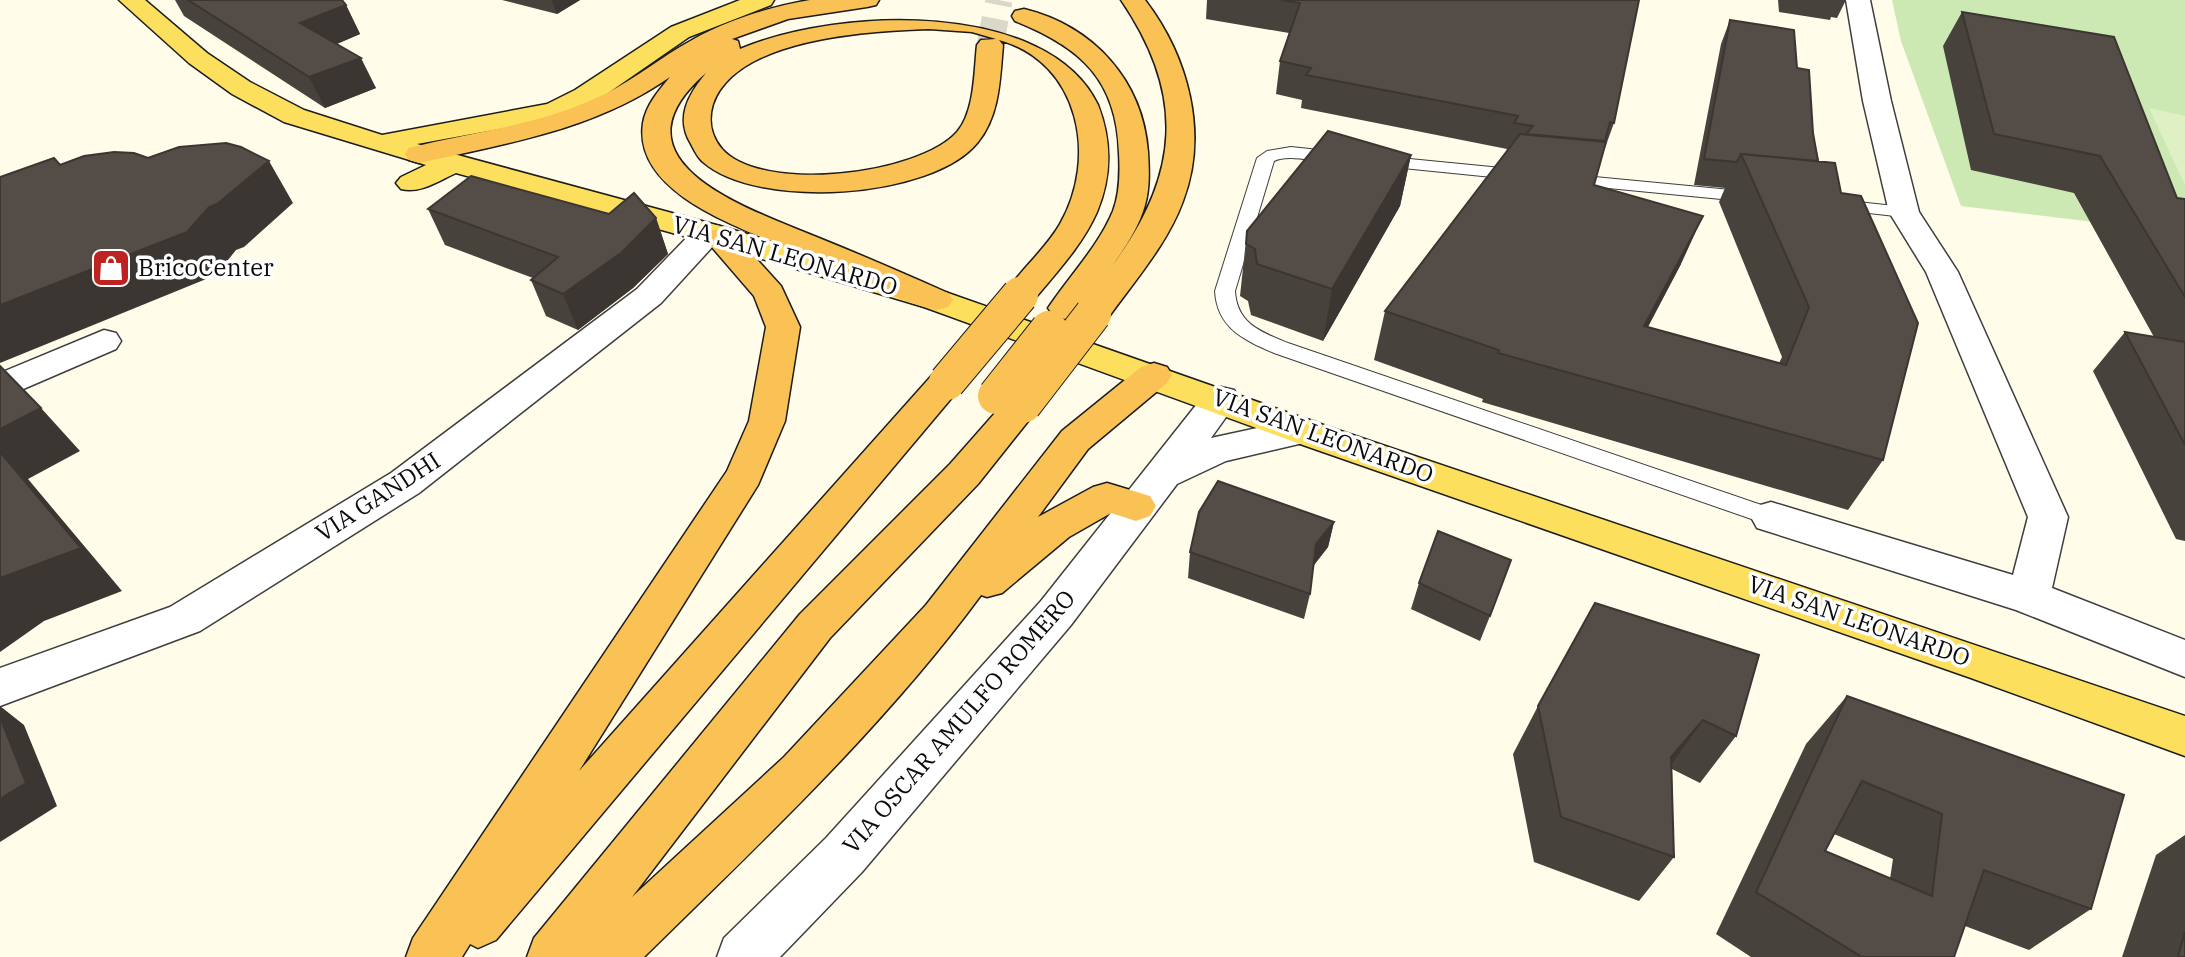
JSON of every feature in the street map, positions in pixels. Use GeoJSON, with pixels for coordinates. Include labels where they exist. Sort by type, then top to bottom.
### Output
{"type":"FeatureCollection","features":[{"type":"Feature","properties":{"kind":"highway"},"geometry":{"type":"LineString","coordinates":[[419,154],[566,121],[630,92],[704,43],[734,29],[810,7],[869,0]]}},
{"type":"Feature","properties":{"kind":"highway"},"geometry":{"type":"LineString","coordinates":[[950,0],[1007,10],[1071,37],[1104,65],[1127,100],[1135,135],[1129,207],[1095,269],[1079,311]]}},
{"type":"Feature","properties":{"kind":"highway"},"geometry":{"type":"LineString","coordinates":[[553,957],[815,626],[964,474],[1010,401],[1079,311],[1143,247],[1168,201],[1177,171],[1178,101],[1168,57],[1133,0]]}},
{"type":"Feature","properties":{"kind":"highway"},"geometry":{"type":"LineString","coordinates":[[936,300],[714,204],[665,163],[657,139],[658,115],[667,93],[682,76],[741,40],[785,24],[860,11],[907,10],[943,14],[994,38]]}},
{"type":"Feature","properties":{"kind":"highway"},"geometry":{"type":"LineString","coordinates":[[447,957],[1020,295],[1069,235],[1086,200],[1095,168],[1096,139],[1090,111],[1076,82],[1050,55],[1025,40],[994,38],[958,24],[891,22],[854,26],[775,45],[731,64],[709,85],[698,109],[697,131],[713,156],[743,173],[780,182],[857,183],[897,175],[933,160],[965,141],[982,115],[994,38]]}},
{"type":"Feature","properties":{"kind":"highway"},"geometry":{"type":"LineString","coordinates":[[432,957],[744,475],[767,421],[783,327],[769,293],[715,236]]}},
{"type":"Feature","properties":{"kind":"highway"},"geometry":{"type":"LineString","coordinates":[[606,957],[801,772],[941,617],[1075,440],[1154,375]]}},
{"type":"Feature","properties":{"kind":"highway"},"geometry":{"type":"LineString","coordinates":[[941,617],[1055,526],[1107,497],[1149,491]]}},
{"type":"Feature","properties":{"kind":"main road","name":"VIA SAN LEONARDO"},"geometry":{"type":"LineString","coordinates":[[131,0],[198,58],[241,88],[294,116],[376,142],[936,300],[1303,430],[1987,664],[2185,736]]}},
{"type":"Feature","properties":{"kind":"main road"},"geometry":{"type":"LineString","coordinates":[[376,142],[430,136],[555,111],[585,96],[680,33],[762,0]]}},
{"type":"Feature","properties":{"kind":"main road"},"geometry":{"type":"LineString","coordinates":[[265,130],[294,116]]}},
{"type":"Feature","properties":{"kind":"main road"},"geometry":{"type":"LineString","coordinates":[[411,183],[453,163]]}},
{"type":"Feature","properties":{"kind":"street"},"geometry":{"type":"LineString","coordinates":[[1858,0],[1877,102],[1903,212],[1942,272],[2048,517],[2029,597]]}},
{"type":"Feature","properties":{"kind":"street","name":"VIA GANDHI"},"geometry":{"type":"LineString","coordinates":[[0,687],[185,619],[405,483],[649,296],[715,236]]}},
{"type":"Feature","properties":{"kind":"street"},"geometry":{"type":"LineString","coordinates":[[0,387],[104,341]]}},
{"type":"Feature","properties":{"kind":"street","name":"VIA OSCAR AMULFO ROMERO"},"geometry":{"type":"LineString","coordinates":[[743,957],[844,855],[1056,613],[1221,399]]}},
{"type":"Feature","properties":{"kind":"street","name":"VIA OSCAR AMULFO ROMERO"},"geometry":{"type":"LineString","coordinates":[[1149,491],[1217,450],[1303,430]]}},
{"type":"Feature","properties":{"kind":"street"},"geometry":{"type":"LineString","coordinates":[[1771,517],[2029,597],[2185,659]]}},
{"type":"Feature","properties":{"kind":"lane"},"geometry":{"type":"LineString","coordinates":[[1766,198],[1273,153],[1262,166],[1225,291],[1224,303],[1235,325],[1280,348],[1771,517]]}},
{"type":"Feature","properties":{"kind":"lane"},"geometry":{"type":"LineString","coordinates":[[1821,204],[1903,212]]}},
{"type":"Feature","properties":{"kind":"green space"},"geometry":{"type":"Polygon","coordinates":[[[1892,0],[2185,0],[2185,233],[1961,206],[1901,41],[1892,0]]]}},
{"type":"Feature","properties":{"kind":"green space"},"geometry":{"type":"Polygon","coordinates":[[[2149,108],[2185,116],[2185,185],[2149,108]]]}},
{"type":"Feature","properties":{"kind":"building"},"geometry":{"type":"Polygon","coordinates":[[[188,0],[342,0],[346,5],[300,23],[361,58],[309,77],[188,0]]]}},
{"type":"Feature","properties":{"kind":"building"},"geometry":{"type":"Polygon","coordinates":[[[1281,0],[1639,0],[1614,123],[1610,122],[1605,141],[1526,134],[1533,126],[1514,123],[1518,116],[1306,75],[1311,68],[1280,61],[1300,3],[1281,0]]]}},
{"type":"Feature","properties":{"kind":"building"},"geometry":{"type":"Polygon","coordinates":[[[1962,12],[2114,37],[2177,198],[2185,199],[2185,297],[2100,156],[1994,134],[1962,12]]]}},
{"type":"Feature","properties":{"kind":"building"},"geometry":{"type":"Polygon","coordinates":[[[1730,20],[1794,30],[1797,68],[1809,70],[1813,133],[1818,161],[1741,154],[1737,162],[1704,159],[1730,20]]]}},
{"type":"Feature","properties":{"kind":"building"},"geometry":{"type":"Polygon","coordinates":[[[1328,131],[1411,155],[1332,289],[1257,264],[1255,249],[1246,244],[1247,231],[1328,131]]]}},
{"type":"Feature","properties":{"kind":"building"},"geometry":{"type":"Polygon","coordinates":[[[1520,134],[1606,142],[1594,185],[1703,216],[1644,326],[1786,365],[1809,307],[1741,154],[1835,163],[1841,193],[1861,196],[1918,323],[1883,460],[1498,353],[1499,350],[1385,311],[1520,134]]]}},
{"type":"Feature","properties":{"kind":"building"},"geometry":{"type":"Polygon","coordinates":[[[226,143],[241,147],[269,161],[217,204],[209,207],[187,232],[0,305],[0,177],[54,158],[60,165],[84,156],[114,152],[134,153],[148,158],[179,147],[226,143]]]}},
{"type":"Feature","properties":{"kind":"building"},"geometry":{"type":"Polygon","coordinates":[[[471,176],[609,214],[634,193],[656,218],[621,253],[563,294],[531,280],[558,257],[428,209],[471,176]]]}},
{"type":"Feature","properties":{"kind":"building"},"geometry":{"type":"Polygon","coordinates":[[[2125,332],[2185,342],[2185,445],[2125,332]]]}},
{"type":"Feature","properties":{"kind":"building"},"geometry":{"type":"Polygon","coordinates":[[[0,366],[41,408],[0,429],[0,366]]]}},
{"type":"Feature","properties":{"kind":"building"},"geometry":{"type":"Polygon","coordinates":[[[0,452],[81,548],[0,578],[0,452]]]}},
{"type":"Feature","properties":{"kind":"building"},"geometry":{"type":"Polygon","coordinates":[[[1218,481],[1334,522],[1316,544],[1310,594],[1190,552],[1199,512],[1218,481]]]}},
{"type":"Feature","properties":{"kind":"building"},"geometry":{"type":"Polygon","coordinates":[[[1438,531],[1511,560],[1490,616],[1419,583],[1438,531]]]}},
{"type":"Feature","properties":{"kind":"building"},"geometry":{"type":"Polygon","coordinates":[[[1595,603],[1759,655],[1736,736],[1703,720],[1671,757],[1674,857],[1561,817],[1538,706],[1595,603]]]}},
{"type":"Feature","properties":{"kind":"building"},"geometry":{"type":"Polygon","coordinates":[[[1847,696],[2124,795],[2091,909],[1984,870],[1954,957],[1862,957],[1756,892],[1847,696]],[[1862,781],[1825,851],[1932,896],[1942,814],[1862,781]]]}},
{"type":"Feature","properties":{"kind":"building"},"geometry":{"type":"Polygon","coordinates":[[[0,717],[26,783],[0,799],[0,717]]]}},
{"type":"Feature","properties":{"kind":"building"},"geometry":{"type":"Polygon","coordinates":[[[2185,932],[2185,957],[2178,957],[2185,932]]]}},
{"type":"Feature","properties":{"kind":"tunnel"},"geometry":{"type":"LineString","coordinates":[[990,45],[999,0]]}},
{"type":"Feature","properties":{"kind":"place","name":"BricoCenter"},"geometry":{"type":"Point","coordinates":[111,268]}}]}
